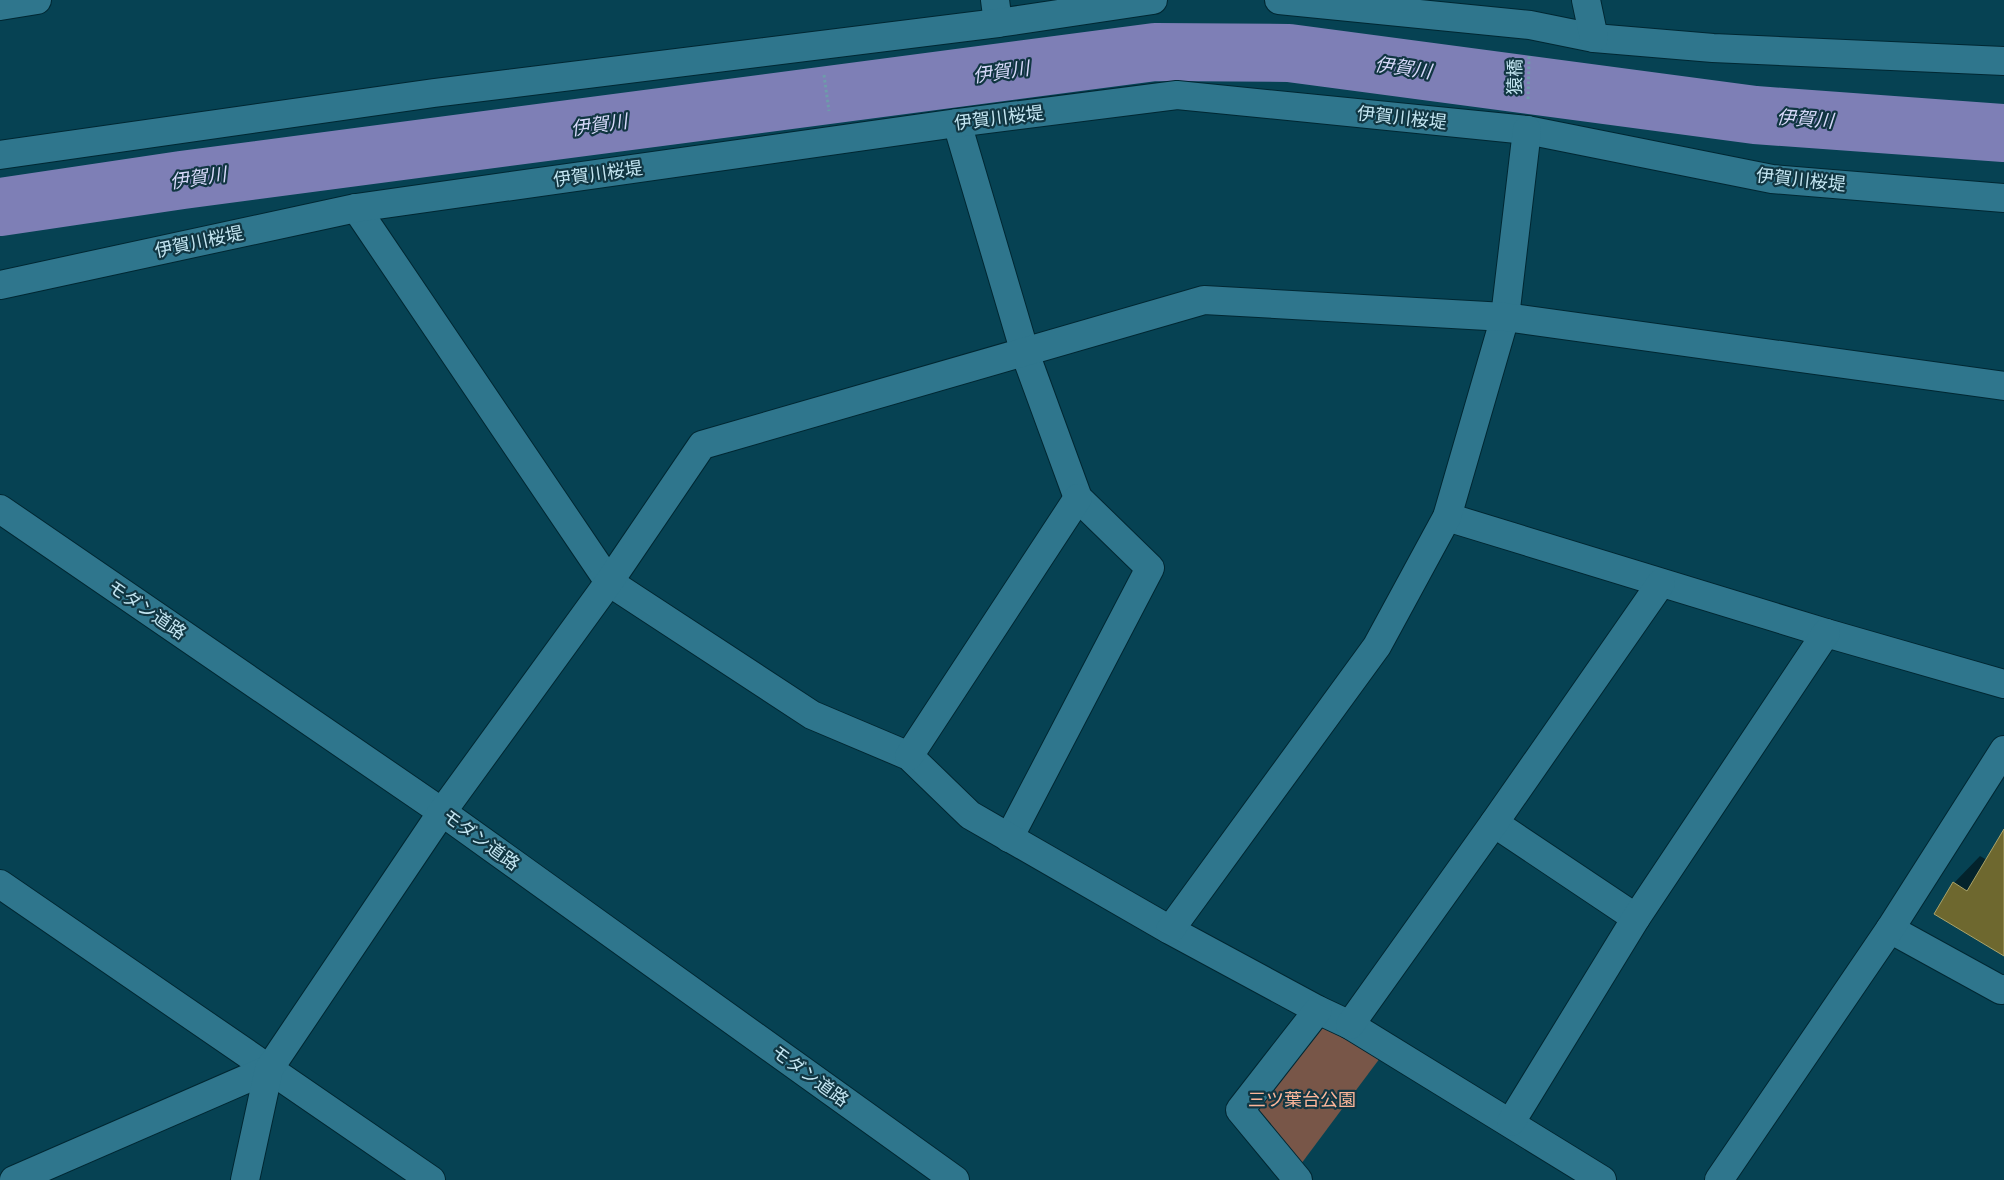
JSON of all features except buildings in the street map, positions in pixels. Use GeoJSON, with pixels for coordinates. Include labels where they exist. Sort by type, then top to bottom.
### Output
{"type":"FeatureCollection","features":[{"type":"Feature","properties":{"kind":"street"},"geometry":{"type":"LineString","coordinates":[[0,6],[37,0]]}},
{"type":"Feature","properties":{"kind":"street"},"geometry":{"type":"LineString","coordinates":[[0,156],[434,93],[820,45],[996,11],[1153,0]]}},
{"type":"Feature","properties":{"kind":"street"},"geometry":{"type":"LineString","coordinates":[[1279,0],[1530,25],[1594,38],[1714,48],[2004,61]]}},
{"type":"Feature","properties":{"kind":"street"},"geometry":{"type":"LineString","coordinates":[[1586,0],[1594,38]]}},
{"type":"Feature","properties":{"kind":"street","name":"伊賀川桜堤"},"geometry":{"type":"LineString","coordinates":[[0,285],[356,208],[957,124],[1177,96],[1527,130],[1772,179],[2004,198]]}},
{"type":"Feature","properties":{"kind":"street"},"geometry":{"type":"LineString","coordinates":[[957,124],[1025,353],[1078,498],[1150,568],[1009,838]]}},
{"type":"Feature","properties":{"kind":"street"},"geometry":{"type":"LineString","coordinates":[[1170,930],[1377,646],[1448,517],[1505,317],[1527,130]]}},
{"type":"Feature","properties":{"kind":"street"},"geometry":{"type":"LineString","coordinates":[[356,208],[609,582],[812,715],[909,756],[970,815],[1170,930],[1318,1010],[1350,1025],[1511,1122],[1602,1180]]}},
{"type":"Feature","properties":{"kind":"street"},"geometry":{"type":"LineString","coordinates":[[245,1180],[269,1069],[442,812],[609,582],[702,445],[1204,300],[1505,317],[2004,386]]}},
{"type":"Feature","properties":{"kind":"street"},"geometry":{"type":"LineString","coordinates":[[909,756],[1078,498]]}},
{"type":"Feature","properties":{"kind":"street","name":"モダン道路"},"geometry":{"type":"LineString","coordinates":[[0,510],[442,812],[955,1180]]}},
{"type":"Feature","properties":{"kind":"street"},"geometry":{"type":"LineString","coordinates":[[1448,517],[1826,633],[2004,684]]}},
{"type":"Feature","properties":{"kind":"street"},"geometry":{"type":"LineString","coordinates":[[1350,1025],[1494,823],[1661,583]]}},
{"type":"Feature","properties":{"kind":"street"},"geometry":{"type":"LineString","coordinates":[[1511,1122],[1636,918],[1826,633]]}},
{"type":"Feature","properties":{"kind":"street"},"geometry":{"type":"LineString","coordinates":[[1719,1180],[1890,930],[2004,750]]}},
{"type":"Feature","properties":{"kind":"street"},"geometry":{"type":"LineString","coordinates":[[1494,823],[1636,918]]}},
{"type":"Feature","properties":{"kind":"street"},"geometry":{"type":"LineString","coordinates":[[0,884],[431,1180]]}},
{"type":"Feature","properties":{"kind":"street"},"geometry":{"type":"LineString","coordinates":[[1890,930],[2001,990],[2004,989]]}},
{"type":"Feature","properties":{"kind":"street"},"geometry":{"type":"LineString","coordinates":[[1298,1180],[1240,1110],[1318,1010]]}},
{"type":"Feature","properties":{"kind":"street"},"geometry":{"type":"LineString","coordinates":[[14,1180],[269,1069]]}},
{"type":"Feature","properties":{"kind":"path","name":"猿橋"},"geometry":{"type":"LineString","coordinates":[[1527,130],[1530,25]]}},
{"type":"Feature","properties":{"kind":"path"},"geometry":{"type":"LineString","coordinates":[[820,45],[834,141]]}},
{"type":"Feature","properties":{"kind":"green space","name":"三ツ葉台公園"},"geometry":{"type":"Polygon","coordinates":[[[1319,1019],[1383,1054],[1301,1164],[1252,1104],[1319,1019]]]}},
{"type":"Feature","properties":{"kind":"waterway","name":"伊賀川"},"geometry":{"type":"LineString","coordinates":[[0,207],[182,180],[1155,52],[1289,53],[1755,115],[2004,133]]}}]}
